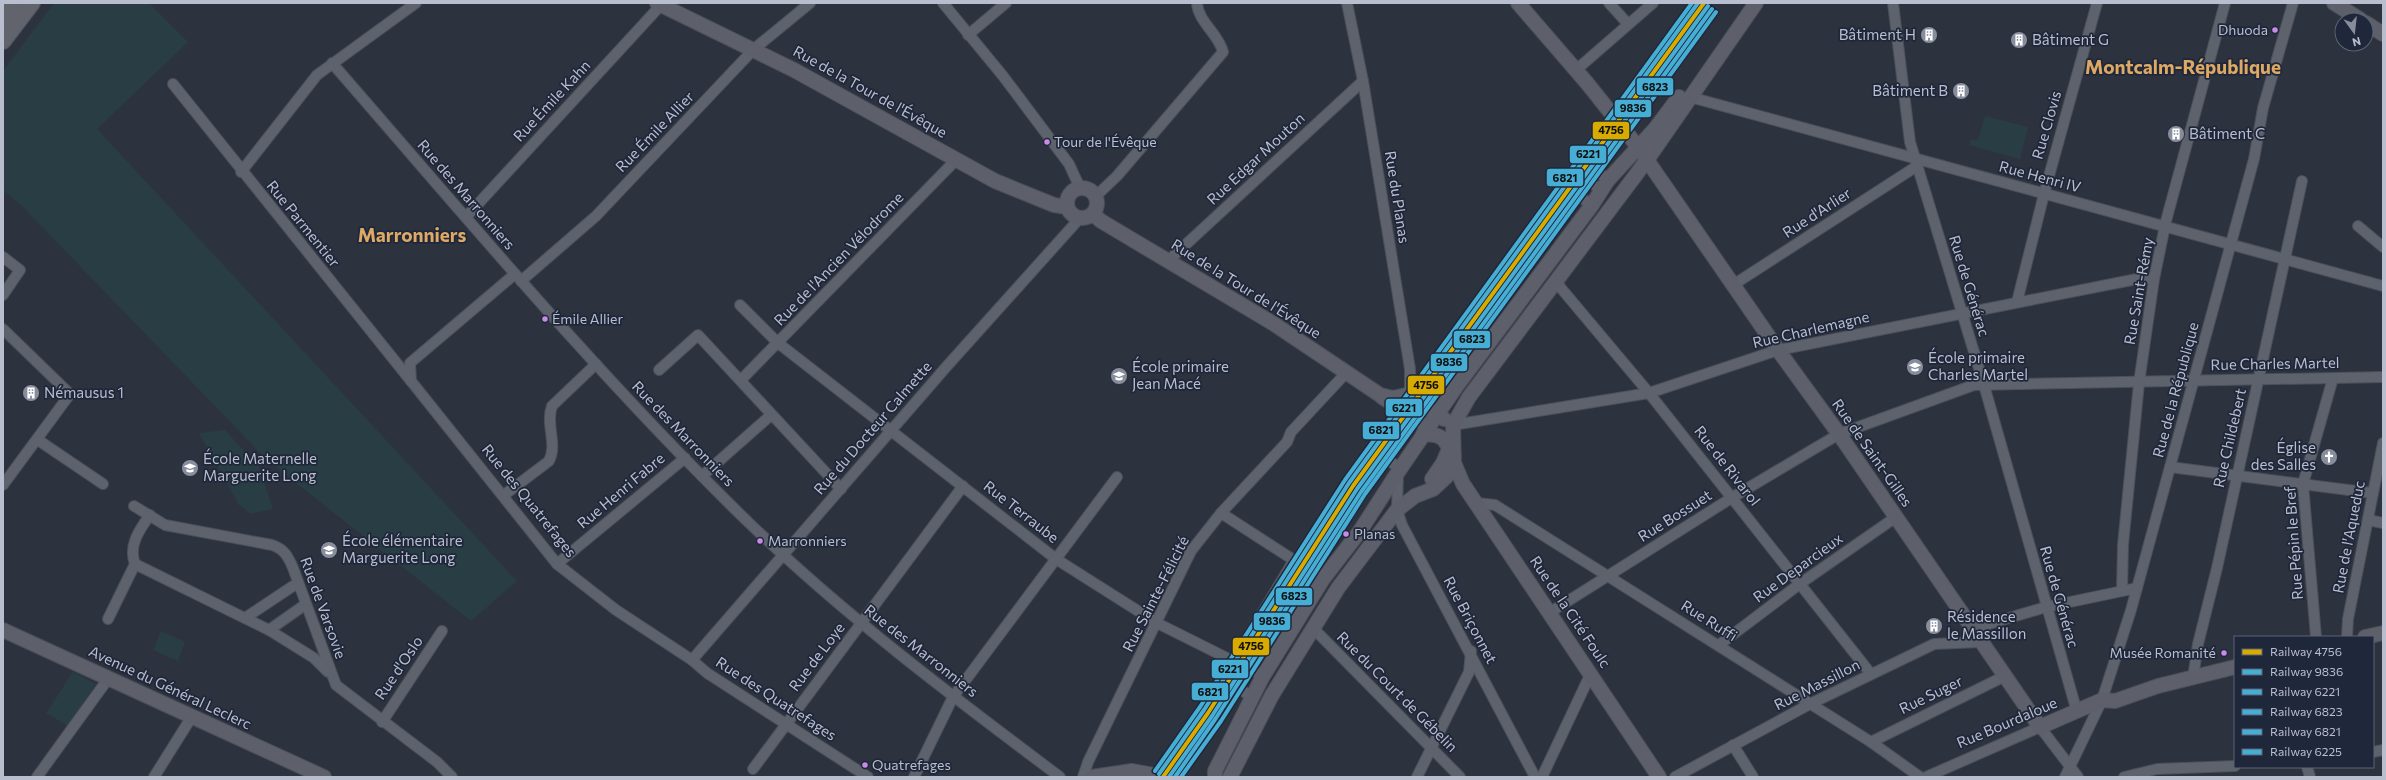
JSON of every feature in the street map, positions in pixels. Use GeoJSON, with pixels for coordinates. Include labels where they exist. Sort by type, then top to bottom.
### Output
{"type":"FeatureCollection","features":[{"type":"Feature","properties":{"kind":"main road"},"geometry":{"type":"LineString","coordinates":[[3,18],[13,3]]}},
{"type":"Feature","properties":{"kind":"main road"},"geometry":{"type":"LineString","coordinates":[[3,41],[32,3]]}},
{"type":"Feature","properties":{"kind":"street"},"geometry":{"type":"LineString","coordinates":[[241,172],[317,75],[416,3]]}},
{"type":"Feature","properties":{"kind":"street","name":"Rue Émile Allier"},"geometry":{"type":"LineString","coordinates":[[518,277],[596,216],[754,49],[810,3]]}},
{"type":"Feature","properties":{"kind":"street"},"geometry":{"type":"LineString","coordinates":[[943,3],[1007,81],[1069,164],[1080,188]]}},
{"type":"Feature","properties":{"kind":"street"},"geometry":{"type":"LineString","coordinates":[[968,35],[1006,3]]}},
{"type":"Feature","properties":{"kind":"street"},"geometry":{"type":"LineString","coordinates":[[1096,196],[1126,165],[1223,52],[1221,44],[1200,15],[1197,3]]}},
{"type":"Feature","properties":{"kind":"street","name":"Rue du Planas"},"geometry":{"type":"LineString","coordinates":[[1347,3],[1363,81],[1410,369],[1410,389],[1406,395]]}},
{"type":"Feature","properties":{"kind":"street","name":"Rue de Saint-Gilles"},"geometry":{"type":"LineString","coordinates":[[1518,3],[1576,70],[1638,147],[1778,350],[1839,434],[1980,642],[2040,727],[2078,777]]}},
{"type":"Feature","properties":{"kind":"street"},"geometry":{"type":"LineString","coordinates":[[1609,3],[1628,24]]}},
{"type":"Feature","properties":{"kind":"street"},"geometry":{"type":"LineString","coordinates":[[1576,70],[1652,3]]}},
{"type":"Feature","properties":{"kind":"street"},"geometry":{"type":"LineString","coordinates":[[1214,775],[1263,676],[1323,579],[1360,531],[1437,414],[1592,205],[1605,185],[1655,129],[1745,3]]}},
{"type":"Feature","properties":{"kind":"street"},"geometry":{"type":"LineString","coordinates":[[1415,496],[1433,489],[1446,477],[1454,464],[1453,425],[1469,397],[1647,160],[1756,3]]}},
{"type":"Feature","properties":{"kind":"street","name":"Rue de Générac"},"geometry":{"type":"LineString","coordinates":[[1893,3],[1910,142],[1984,385],[2077,712]]}},
{"type":"Feature","properties":{"kind":"street","name":"Rue Clovis"},"geometry":{"type":"LineString","coordinates":[[2017,302],[2044,194],[2097,3]]}},
{"type":"Feature","properties":{"kind":"street","name":"Rue Saint-Rémy"},"geometry":{"type":"LineString","coordinates":[[2122,590],[2123,551],[2139,383],[2154,279],[2165,227],[2225,3]]}},
{"type":"Feature","properties":{"kind":"street","name":"Rue de la République"},"geometry":{"type":"LineString","coordinates":[[2065,777],[2102,700],[2137,588],[2231,244],[2257,146],[2263,108],[2293,3]]}},
{"type":"Feature","properties":{"kind":"street","name":"Rue de la Tour de l'Évêque"},"geometry":{"type":"LineString","coordinates":[[659,4],[754,49],[995,181],[1054,205],[1067,207]]}},
{"type":"Feature","properties":{"kind":"street","name":"Rue Émile Kahn"},"geometry":{"type":"LineString","coordinates":[[466,216],[659,4]]}},
{"type":"Feature","properties":{"kind":"street"},"geometry":{"type":"LineString","coordinates":[[2337,4],[2349,12]]}},
{"type":"Feature","properties":{"kind":"street"},"geometry":{"type":"LineString","coordinates":[[2374,28],[2383,34]]}},
{"type":"Feature","properties":{"kind":"street","name":"Rue des Marronniers"},"geometry":{"type":"LineString","coordinates":[[332,63],[518,277],[596,364],[702,476],[860,624],[953,697],[1060,777]]}},
{"type":"Feature","properties":{"kind":"street","name":"Rue Edgar Mouton"},"geometry":{"type":"LineString","coordinates":[[1169,260],[1363,81]]}},
{"type":"Feature","properties":{"kind":"street","name":"Rue Parmentier"},"geometry":{"type":"LineString","coordinates":[[173,84],[241,172],[412,381]]}},
{"type":"Feature","properties":{"kind":"street","name":"Rue Henri IV"},"geometry":{"type":"LineString","coordinates":[[1690,97],[1916,162],[2044,194],[2383,286]]}},
{"type":"Feature","properties":{"kind":"street"},"geometry":{"type":"LineString","coordinates":[[1592,205],[1562,185],[1582,158],[1605,185]]}},
{"type":"Feature","properties":{"kind":"street","name":"Rue de l'Ancien Vélodrome"},"geometry":{"type":"LineString","coordinates":[[740,380],[778,343],[952,164],[959,160]]}},
{"type":"Feature","properties":{"kind":"street","name":"Rue d'Arlier"},"geometry":{"type":"LineString","coordinates":[[1733,285],[1916,162]]}},
{"type":"Feature","properties":{"kind":"street"},"geometry":{"type":"LineString","coordinates":[[1572,171],[1605,185]]}},
{"type":"Feature","properties":{"kind":"street","name":"Rue Childebert"},"geometry":{"type":"LineString","coordinates":[[2193,678],[2198,644],[2237,476],[2302,181]]}},
{"type":"Feature","properties":{"kind":"street"},"geometry":{"type":"LineString","coordinates":[[1080,188],[1089,190],[1096,196],[1097,205],[1086,216],[1072,214],[1067,207],[1068,197],[1075,189],[1080,188]]}},
{"type":"Feature","properties":{"kind":"street","name":"Rue de la Tour de l'Évêque"},"geometry":{"type":"LineString","coordinates":[[1086,216],[1101,221],[1169,260],[1274,324],[1380,396],[1426,430]]}},
{"type":"Feature","properties":{"kind":"street","name":"Rue du Docteur Calmette"},"geometry":{"type":"LineString","coordinates":[[692,660],[1068,228],[1086,216]]}},
{"type":"Feature","properties":{"kind":"street"},"geometry":{"type":"LineString","coordinates":[[2358,226],[2383,247]]}},
{"type":"Feature","properties":{"kind":"street"},"geometry":{"type":"LineString","coordinates":[[3,257],[20,270],[3,295]]}},
{"type":"Feature","properties":{"kind":"street"},"geometry":{"type":"LineString","coordinates":[[412,381],[410,363],[518,277]]}},
{"type":"Feature","properties":{"kind":"street","name":"Rue Charlemagne"},"geometry":{"type":"LineString","coordinates":[[1453,425],[1649,393],[1778,350],[2142,278],[2154,279]]}},
{"type":"Feature","properties":{"kind":"street","name":"Rue de Rivarol"},"geometry":{"type":"LineString","coordinates":[[1555,281],[1649,393],[1801,583],[1871,674]]}},
{"type":"Feature","properties":{"kind":"street","name":"Rue Terraube"},"geometry":{"type":"LineString","coordinates":[[740,305],[778,343],[892,430],[1056,559],[1157,622],[1263,676]]}},
{"type":"Feature","properties":{"kind":"street"},"geometry":{"type":"LineString","coordinates":[[3,330],[70,394],[38,440],[3,485]]}},
{"type":"Feature","properties":{"kind":"street"},"geometry":{"type":"LineString","coordinates":[[659,370],[698,335],[841,489]]}},
{"type":"Feature","properties":{"kind":"street"},"geometry":{"type":"LineString","coordinates":[[504,495],[549,460],[552,454],[549,414],[552,406],[596,364]]}},
{"type":"Feature","properties":{"kind":"street","name":"Rue Sainte-Félicité"},"geometry":{"type":"LineString","coordinates":[[1083,777],[1088,762],[1191,552],[1221,513],[1286,442],[1291,432],[1346,373]]}},
{"type":"Feature","properties":{"kind":"street","name":"Rue Pépin le Bref"},"geometry":{"type":"LineString","coordinates":[[2316,636],[2303,484],[2334,378]]}},
{"type":"Feature","properties":{"kind":"street","name":"Rue Charles Martel"},"geometry":{"type":"LineString","coordinates":[[1839,434],[1974,385],[2383,378]]}},
{"type":"Feature","properties":{"kind":"street","name":"Rue des Quatrefages"},"geometry":{"type":"LineString","coordinates":[[412,381],[504,495],[557,564],[616,610],[692,660],[707,673],[868,777]]}},
{"type":"Feature","properties":{"kind":"street"},"geometry":{"type":"LineString","coordinates":[[1380,396],[1393,398],[1406,395],[1453,425]]}},
{"type":"Feature","properties":{"kind":"street"},"geometry":{"type":"LineString","coordinates":[[702,476],[771,415]]}},
{"type":"Feature","properties":{"kind":"street"},"geometry":{"type":"LineString","coordinates":[[1230,777],[1272,695],[1338,588],[1397,510],[1415,496],[1433,478],[1443,464],[1449,449],[1444,439],[1439,435],[1426,430]]}},
{"type":"Feature","properties":{"kind":"street","name":"Rue Bossuet"},"geometry":{"type":"LineString","coordinates":[[1549,613],[1732,498],[1839,434]]}},
{"type":"Feature","properties":{"kind":"street"},"geometry":{"type":"LineString","coordinates":[[38,440],[103,484]]}},
{"type":"Feature","properties":{"kind":"street","name":"Rue de l'Aqueduc"},"geometry":{"type":"LineString","coordinates":[[2347,636],[2348,619],[2372,493],[2380,466],[2383,443]]}},
{"type":"Feature","properties":{"kind":"street","name":"Rue de la Cité Foulc"},"geometry":{"type":"LineString","coordinates":[[1449,449],[1463,484],[1660,777]]}},
{"type":"Feature","properties":{"kind":"street"},"geometry":{"type":"LineString","coordinates":[[1372,450],[1399,470]]}},
{"type":"Feature","properties":{"kind":"street","name":"Rue Henri Fabre"},"geometry":{"type":"LineString","coordinates":[[557,564],[685,458]]}},
{"type":"Feature","properties":{"kind":"street"},"geometry":{"type":"LineString","coordinates":[[2170,467],[2372,493]]}},
{"type":"Feature","properties":{"kind":"street","name":"Rue Briçonnet"},"geometry":{"type":"LineString","coordinates":[[1399,470],[1397,510],[1402,525],[1471,651],[1535,777]]}},
{"type":"Feature","properties":{"kind":"street"},"geometry":{"type":"LineString","coordinates":[[914,777],[953,697],[1117,477]]}},
{"type":"Feature","properties":{"kind":"street","name":"Rue de Loye"},"geometry":{"type":"LineString","coordinates":[[753,769],[964,486]]}},
{"type":"Feature","properties":{"kind":"street","name":"Rue Ruffi"},"geometry":{"type":"LineString","coordinates":[[1477,503],[1495,505],[1871,742],[1920,777]]}},
{"type":"Feature","properties":{"kind":"street","name":"Rue de Varsovie"},"geometry":{"type":"LineString","coordinates":[[134,506],[165,525],[272,544],[282,548],[289,557],[330,675],[336,686],[382,722],[438,762],[452,777]]}},
{"type":"Feature","properties":{"kind":"street"},"geometry":{"type":"LineString","coordinates":[[1221,513],[1323,579]]}},
{"type":"Feature","properties":{"kind":"street"},"geometry":{"type":"LineString","coordinates":[[150,515],[138,532],[134,542],[131,554],[135,564],[269,630],[314,658],[330,675]]}},
{"type":"Feature","properties":{"kind":"street","name":"Rue Deparcieux"},"geometry":{"type":"LineString","coordinates":[[1719,645],[1801,583],[1896,517]]}},
{"type":"Feature","properties":{"kind":"street"},"geometry":{"type":"LineString","coordinates":[[2368,520],[2383,523]]}},
{"type":"Feature","properties":{"kind":"street"},"geometry":{"type":"LineString","coordinates":[[1233,662],[1294,560]]}},
{"type":"Feature","properties":{"kind":"street"},"geometry":{"type":"LineString","coordinates":[[108,619],[135,564]]}},
{"type":"Feature","properties":{"kind":"street"},"geometry":{"type":"LineString","coordinates":[[245,618],[293,586]]}},
{"type":"Feature","properties":{"kind":"street"},"geometry":{"type":"LineString","coordinates":[[1972,629],[2046,607],[2137,588]]}},
{"type":"Feature","properties":{"kind":"street"},"geometry":{"type":"LineString","coordinates":[[269,630],[306,604]]}},
{"type":"Feature","properties":{"kind":"street","name":"Rue du Court de Gébelin"},"geometry":{"type":"LineString","coordinates":[[1312,628],[1460,777]]}},
{"type":"Feature","properties":{"kind":"street","name":"Rue d'Oslo"},"geometry":{"type":"LineString","coordinates":[[382,722],[442,630]]}},
{"type":"Feature","properties":{"kind":"street","name":"Avenue du Général Leclerc"},"geometry":{"type":"LineString","coordinates":[[3,631],[317,776]]}},
{"type":"Feature","properties":{"kind":"street"},"geometry":{"type":"LineString","coordinates":[[2370,636],[2383,633]]}},
{"type":"Feature","properties":{"kind":"street","name":"Rue Massillon"},"geometry":{"type":"LineString","coordinates":[[1675,777],[1810,704],[1934,644],[1980,642]]}},
{"type":"Feature","properties":{"kind":"street"},"geometry":{"type":"LineString","coordinates":[[1417,777],[1469,672],[1471,651]]}},
{"type":"Feature","properties":{"kind":"street"},"geometry":{"type":"LineString","coordinates":[[2102,700],[2115,701],[2158,686],[2234,667]]}},
{"type":"Feature","properties":{"kind":"street"},"geometry":{"type":"LineString","coordinates":[[1542,777],[1591,673]]}},
{"type":"Feature","properties":{"kind":"street","name":"Rue Suger"},"geometry":{"type":"LineString","coordinates":[[1871,742],[2005,676]]}},
{"type":"Feature","properties":{"kind":"street"},"geometry":{"type":"LineString","coordinates":[[1223,678],[1252,697]]}},
{"type":"Feature","properties":{"kind":"street"},"geometry":{"type":"LineString","coordinates":[[37,777],[108,679]]}},
{"type":"Feature","properties":{"kind":"street","name":"Rue Bourdaloue"},"geometry":{"type":"LineString","coordinates":[[1926,777],[2102,700]]}},
{"type":"Feature","properties":{"kind":"street"},"geometry":{"type":"LineString","coordinates":[[154,777],[191,718]]}},
{"type":"Feature","properties":{"kind":"street"},"geometry":{"type":"LineString","coordinates":[[1733,745],[1753,777]]}},
{"type":"Feature","properties":{"kind":"street"},"geometry":{"type":"LineString","coordinates":[[2124,777],[2157,769],[2234,766]]}},
{"type":"Feature","properties":{"kind":"street"},"geometry":{"type":"LineString","coordinates":[[1092,777],[1123,775],[1143,771],[1165,777]]}},
{"type":"Feature","properties":{"kind":"shaded area"},"geometry":{"type":"Polygon","coordinates":[[[54,3],[149,3],[188,42],[97,129],[517,581],[471,621],[267,460],[22,206],[3,190],[3,71],[54,3]]]}},
{"type":"Feature","properties":{"kind":"shaded area"},"geometry":{"type":"Polygon","coordinates":[[[1985,116],[2028,127],[2020,159],[1969,145],[1971,139],[1978,140],[1985,116]]]}},
{"type":"Feature","properties":{"kind":"shaded area"},"geometry":{"type":"Polygon","coordinates":[[[225,430],[259,467],[273,509],[251,514],[239,505],[199,433],[225,430]]]}},
{"type":"Feature","properties":{"kind":"shaded area"},"geometry":{"type":"Polygon","coordinates":[[[161,631],[185,642],[178,661],[153,650],[161,631]]]}},
{"type":"Feature","properties":{"kind":"shaded area"},"geometry":{"type":"Polygon","coordinates":[[[73,672],[96,684],[68,726],[46,713],[73,672]]]}},
{"type":"Feature","properties":{"kind":"rail line","name":"6821"},"geometry":{"type":"LineString","coordinates":[[1155,771],[1200,707],[1345,480],[1692,3]]}},
{"type":"Feature","properties":{"kind":"rail line","name":"6221"},"geometry":{"type":"LineString","coordinates":[[1159,774],[1204,710],[1349,483],[1698,3]]}},
{"type":"Feature","properties":{"kind":"rail line","name":"4756"},"geometry":{"type":"LineString","coordinates":[[1163,777],[1208,713],[1353,486],[1704,3]]}},
{"type":"Feature","properties":{"kind":"rail line","name":"9836"},"geometry":{"type":"LineString","coordinates":[[1169,777],[1212,716],[1357,489],[1708,6]]}},
{"type":"Feature","properties":{"kind":"rail line","name":"6823"},"geometry":{"type":"LineString","coordinates":[[1175,777],[1216,718],[1361,492],[1712,9]]}},
{"type":"Feature","properties":{"kind":"rail line","name":"6225"},"geometry":{"type":"LineString","coordinates":[[1181,777],[1221,721],[1365,494],[1716,12]]}},
{"type":"Feature","properties":{"kind":"place","name":"Dhuoda"},"geometry":{"type":"Point","coordinates":[2275,30]}},
{"type":"Feature","properties":{"kind":"place","name":"Bâtiment H"},"geometry":{"type":"Point","coordinates":[1929,35]}},
{"type":"Feature","properties":{"kind":"place","name":"Bâtiment G"},"geometry":{"type":"Point","coordinates":[2019,40]}},
{"type":"Feature","properties":{"kind":"place","name":"Bâtiment B"},"geometry":{"type":"Point","coordinates":[1961,91]}},
{"type":"Feature","properties":{"kind":"place","name":"Bâtiment C"},"geometry":{"type":"Point","coordinates":[2176,134]}},
{"type":"Feature","properties":{"kind":"place","name":"Tour de l'Évêque"},"geometry":{"type":"Point","coordinates":[1047,142]}},
{"type":"Feature","properties":{"kind":"place","name":"Émile Allier"},"geometry":{"type":"Point","coordinates":[545,319]}},
{"type":"Feature","properties":{"kind":"place","name":"École primaire Charles Martel"},"geometry":{"type":"Point","coordinates":[1915,367]}},
{"type":"Feature","properties":{"kind":"place","name":"École primaire Jean Macé"},"geometry":{"type":"Point","coordinates":[1119,376]}},
{"type":"Feature","properties":{"kind":"place","name":"Némausus 1"},"geometry":{"type":"Point","coordinates":[31,393]}},
{"type":"Feature","properties":{"kind":"place","name":"Église des Salles"},"geometry":{"type":"Point","coordinates":[2329,457]}},
{"type":"Feature","properties":{"kind":"place","name":"École Maternelle Marguerite Long"},"geometry":{"type":"Point","coordinates":[190,468]}},
{"type":"Feature","properties":{"kind":"place","name":"Planas"},"geometry":{"type":"Point","coordinates":[1346,534]}},
{"type":"Feature","properties":{"kind":"place","name":"Marronniers"},"geometry":{"type":"Point","coordinates":[760,541]}},
{"type":"Feature","properties":{"kind":"place","name":"École élémentaire Marguerite Long"},"geometry":{"type":"Point","coordinates":[329,550]}},
{"type":"Feature","properties":{"kind":"place","name":"Résidence le Massillon"},"geometry":{"type":"Point","coordinates":[1934,626]}},
{"type":"Feature","properties":{"kind":"place","name":"Musée Romanité"},"geometry":{"type":"Point","coordinates":[2224,653]}},
{"type":"Feature","properties":{"kind":"place","name":"Quatrefages"},"geometry":{"type":"Point","coordinates":[865,765]}},
{"type":"Feature","properties":{"kind":"district","name":"Montcalm-République"},"geometry":{"type":"Point","coordinates":[2183,67]}},
{"type":"Feature","properties":{"kind":"district","name":"Marronniers"},"geometry":{"type":"Point","coordinates":[412,235]}}]}
